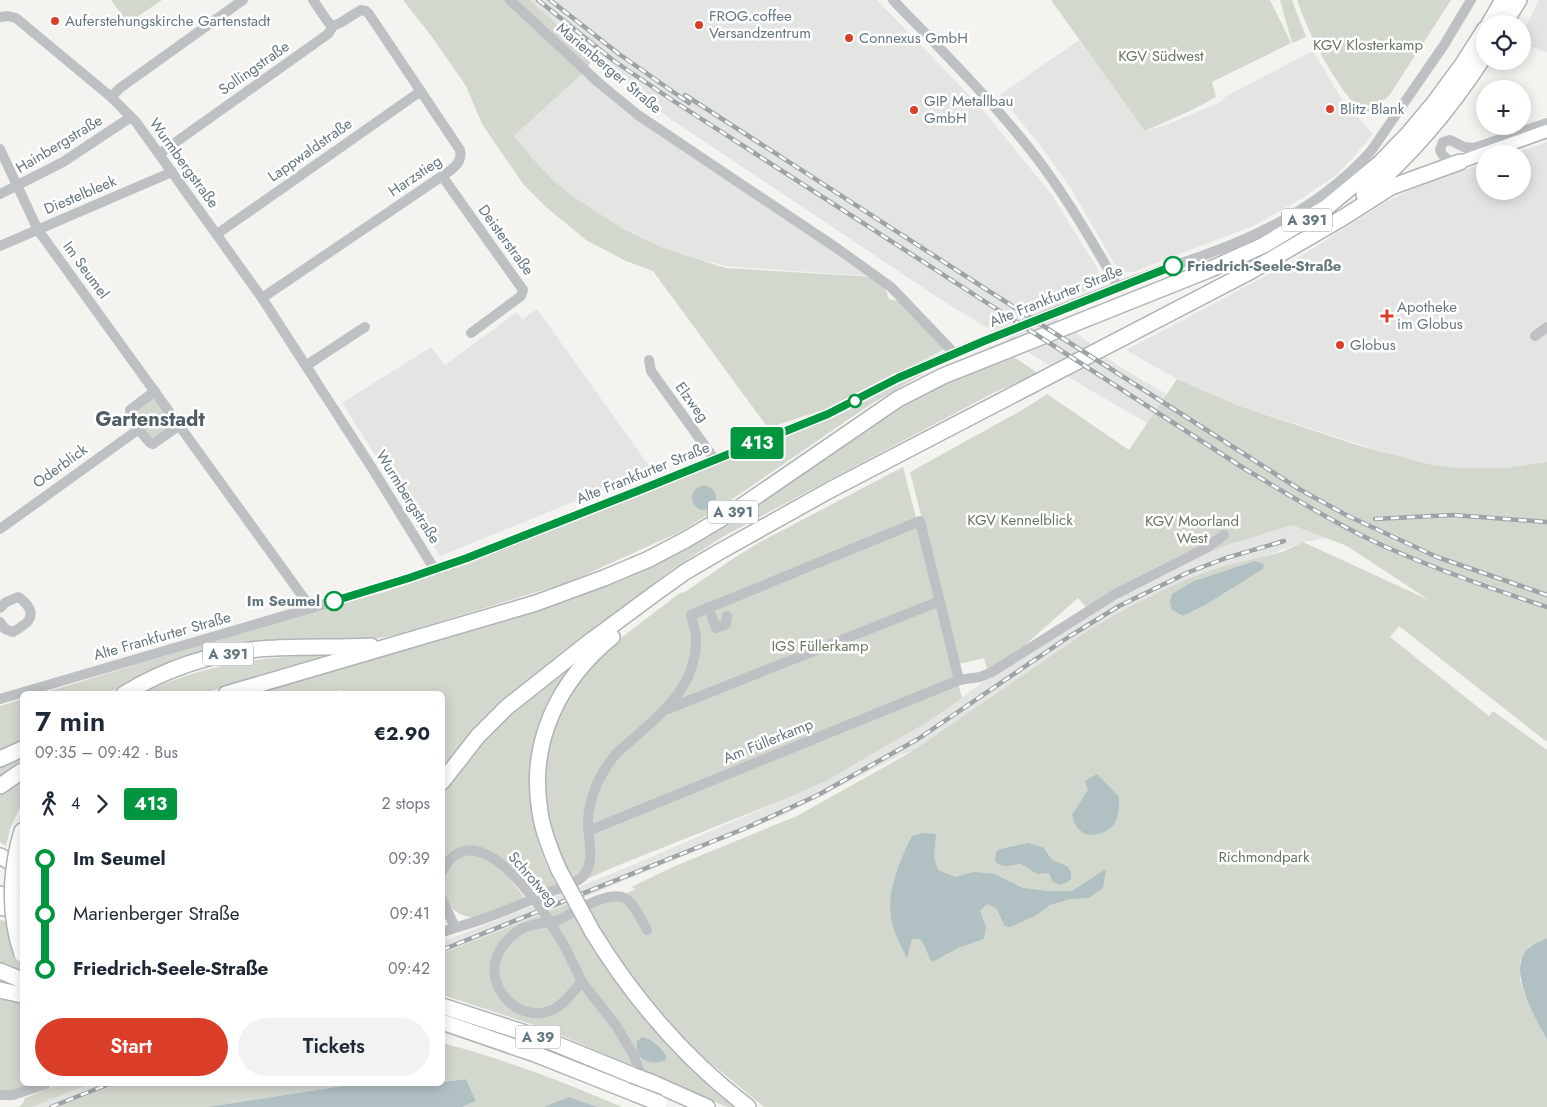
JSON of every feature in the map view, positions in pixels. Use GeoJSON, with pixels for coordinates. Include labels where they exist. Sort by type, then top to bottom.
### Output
{"type":"FeatureCollection","features":[{"type":"Feature","properties":{"kind":"highway"},"geometry":{"type":"LineString","coordinates":[[1494,15],[1503,0]]}},
{"type":"Feature","properties":{"kind":"highway"},"geometry":{"type":"LineString","coordinates":[[1510,15],[1519,0]]}},
{"type":"Feature","properties":{"kind":"highway","name":"A 391"},"geometry":{"type":"LineString","coordinates":[[130,691],[169,671],[223,654],[274,648],[392,644],[414,640],[536,603],[604,578],[648,559],[687,539],[739,508],[841,436],[905,395],[943,376],[1243,255],[1283,235],[1334,202],[1394,149],[1434,104],[1476,44]]}},
{"type":"Feature","properties":{"kind":"highway","name":"A 391"},"geometry":{"type":"LineString","coordinates":[[445,778],[478,736],[507,707],[588,643],[685,572],[830,490],[1290,249],[1363,196],[1400,163],[1452,104],[1476,68]]}},
{"type":"Feature","properties":{"kind":"highway"},"geometry":{"type":"LineString","coordinates":[[1290,249],[1391,187],[1460,162]]}},
{"type":"Feature","properties":{"kind":"highway"},"geometry":{"type":"LineString","coordinates":[[719,552],[661,596],[588,658],[574,675],[557,703],[546,729],[541,749],[538,791],[544,832],[559,870],[592,931],[628,985],[668,1033],[712,1077],[748,1107]]}},
{"type":"Feature","properties":{"kind":"highway"},"geometry":{"type":"LineString","coordinates":[[236,691],[414,640]]}},
{"type":"Feature","properties":{"kind":"highway"},"geometry":{"type":"LineString","coordinates":[[0,759],[20,750]]}},
{"type":"Feature","properties":{"kind":"highway"},"geometry":{"type":"LineString","coordinates":[[0,786],[20,772]]}},
{"type":"Feature","properties":{"kind":"highway"},"geometry":{"type":"LineString","coordinates":[[20,838],[13,875],[12,904],[20,947]]}},
{"type":"Feature","properties":{"kind":"highway"},"geometry":{"type":"LineString","coordinates":[[0,856],[20,869]]}},
{"type":"Feature","properties":{"kind":"highway"},"geometry":{"type":"LineString","coordinates":[[0,894],[20,899]]}},
{"type":"Feature","properties":{"kind":"highway"},"geometry":{"type":"LineString","coordinates":[[0,906],[20,911]]}},
{"type":"Feature","properties":{"kind":"highway"},"geometry":{"type":"LineString","coordinates":[[0,916],[20,918]]}},
{"type":"Feature","properties":{"kind":"highway"},"geometry":{"type":"LineString","coordinates":[[0,971],[20,979]]}},
{"type":"Feature","properties":{"kind":"highway"},"geometry":{"type":"LineString","coordinates":[[0,990],[20,995]]}},
{"type":"Feature","properties":{"kind":"highway","name":"A 39"},"geometry":{"type":"LineString","coordinates":[[445,1007],[544,1039],[707,1107]]}},
{"type":"Feature","properties":{"kind":"highway","name":"A 39"},"geometry":{"type":"LineString","coordinates":[[445,1023],[636,1094],[658,1106]]}},
{"type":"Feature","properties":{"kind":"highway"},"geometry":{"type":"LineString","coordinates":[[445,1032],[484,1036]]}},
{"type":"Feature","properties":{"kind":"main road"},"geometry":{"type":"LineString","coordinates":[[1460,162],[1547,131]]}},
{"type":"Feature","properties":{"kind":"street"},"geometry":{"type":"LineString","coordinates":[[112,97],[120,88],[243,0]]}},
{"type":"Feature","properties":{"kind":"street"},"geometry":{"type":"LineString","coordinates":[[312,0],[332,26]]}},
{"type":"Feature","properties":{"kind":"street","name":"Marienberger Straße"},"geometry":{"type":"LineString","coordinates":[[510,0],[599,83],[631,109],[892,287],[954,354]]}},
{"type":"Feature","properties":{"kind":"street"},"geometry":{"type":"LineString","coordinates":[[892,0],[961,70],[1027,146],[1073,211],[1118,287]]}},
{"type":"Feature","properties":{"kind":"street","name":"Alte Frankfurter Straße"},"geometry":{"type":"LineString","coordinates":[[27,691],[435,570],[507,543],[835,411],[898,378],[954,354],[1118,287],[1244,239],[1299,211],[1331,190],[1358,166],[1383,136],[1458,25],[1471,0]]}},
{"type":"Feature","properties":{"kind":"street","name":"Sollingstraße"},"geometry":{"type":"LineString","coordinates":[[159,154],[328,34],[332,26],[358,11],[366,11]]}},
{"type":"Feature","properties":{"kind":"street","name":"Harzstieg"},"geometry":{"type":"LineString","coordinates":[[262,298],[460,162],[461,155],[458,146],[366,11]]}},
{"type":"Feature","properties":{"kind":"street","name":"Wurmbergstraße"},"geometry":{"type":"LineString","coordinates":[[0,17],[16,18],[112,97],[131,117],[262,298],[388,492],[435,570]]}},
{"type":"Feature","properties":{"kind":"street","name":"Lappwaldstraße"},"geometry":{"type":"LineString","coordinates":[[217,234],[421,91]]}},
{"type":"Feature","properties":{"kind":"street","name":"Hainbergstraße"},"geometry":{"type":"LineString","coordinates":[[0,194],[17,187],[77,154],[131,117]]}},
{"type":"Feature","properties":{"kind":"street"},"geometry":{"type":"LineString","coordinates":[[1460,162],[1450,161],[1444,157],[1440,150],[1443,142],[1450,140],[1468,148],[1477,148],[1531,127],[1547,123]]}},
{"type":"Feature","properties":{"kind":"street","name":"Im Seumel"},"geometry":{"type":"LineString","coordinates":[[0,149],[38,230],[311,608]]}},
{"type":"Feature","properties":{"kind":"street","name":"Diestelbleek"},"geometry":{"type":"LineString","coordinates":[[0,246],[172,172]]}},
{"type":"Feature","properties":{"kind":"street","name":"Deisterstraße"},"geometry":{"type":"LineString","coordinates":[[442,176],[523,290],[521,296],[471,333]]}},
{"type":"Feature","properties":{"kind":"street"},"geometry":{"type":"LineString","coordinates":[[307,366],[365,327]]}},
{"type":"Feature","properties":{"kind":"street"},"geometry":{"type":"LineString","coordinates":[[1535,336],[1547,327]]}},
{"type":"Feature","properties":{"kind":"street","name":"Elzweg"},"geometry":{"type":"LineString","coordinates":[[649,360],[651,371],[715,460]]}},
{"type":"Feature","properties":{"kind":"street"},"geometry":{"type":"LineString","coordinates":[[155,391],[130,410],[130,416],[138,429],[153,444],[180,426]]}},
{"type":"Feature","properties":{"kind":"street","name":"Oderblick"},"geometry":{"type":"LineString","coordinates":[[0,529],[138,429]]}},
{"type":"Feature","properties":{"kind":"street"},"geometry":{"type":"LineString","coordinates":[[445,931],[485,918],[576,882],[584,875],[590,854],[588,818],[598,782],[609,762],[667,709],[680,692],[693,661],[696,640],[691,615],[920,521],[959,680]]}},
{"type":"Feature","properties":{"kind":"street","name":"Am Füllerkamp"},"geometry":{"type":"LineString","coordinates":[[588,831],[959,680],[980,678],[1114,595],[1206,548],[1224,535]]}},
{"type":"Feature","properties":{"kind":"street"},"geometry":{"type":"LineString","coordinates":[[0,622],[5,629],[13,632],[30,619],[32,615],[30,609],[21,598],[14,597],[2,601]]}},
{"type":"Feature","properties":{"kind":"street"},"geometry":{"type":"LineString","coordinates":[[667,709],[940,601]]}},
{"type":"Feature","properties":{"kind":"street"},"geometry":{"type":"LineString","coordinates":[[708,607],[716,628],[726,624],[727,616]]}},
{"type":"Feature","properties":{"kind":"street","name":"Alte Frankfurter Straße"},"geometry":{"type":"LineString","coordinates":[[0,699],[20,693]]}},
{"type":"Feature","properties":{"kind":"street","name":"Schrotweg"},"geometry":{"type":"LineString","coordinates":[[445,866],[455,856],[462,853],[484,852],[503,864],[519,881],[539,905],[565,947],[582,982],[617,1027],[634,1056],[643,1081],[658,1106]]}},
{"type":"Feature","properties":{"kind":"street","name":"Schrotweg"},"geometry":{"type":"LineString","coordinates":[[582,982],[561,1004],[551,1010],[539,1013],[525,1012],[511,1004],[501,993],[494,972],[496,958],[508,940],[527,926],[558,920],[593,903],[614,897],[621,897],[632,905],[648,930]]}},
{"type":"Feature","properties":{"kind":"street"},"geometry":{"type":"LineString","coordinates":[[445,906],[455,927]]}},
{"type":"Feature","properties":{"kind":"street"},"geometry":{"type":"LineString","coordinates":[[0,1095],[13,1095],[40,1086]]}},
{"type":"Feature","properties":{"kind":"shaded area"},"geometry":{"type":"Polygon","coordinates":[[[530,0],[877,0],[978,104],[1052,195],[1097,268],[1100,285],[1047,310],[1117,365],[1353,504],[1344,535],[1303,542],[1266,556],[1219,567],[1182,581],[1090,629],[911,752],[901,755],[786,814],[568,904],[445,952],[445,941],[628,867],[826,781],[926,723],[989,678],[1090,612],[1185,562],[1303,514],[1092,391],[943,301],[669,118],[577,42],[530,0]]]}},
{"type":"Feature","properties":{"kind":"shaded area"},"geometry":{"type":"Polygon","coordinates":[[[1539,0],[1547,0],[1547,53],[1531,46],[1531,16],[1539,0]]]}},
{"type":"Feature","properties":{"kind":"shaded area"},"geometry":{"type":"Polygon","coordinates":[[[1079,40],[1146,131],[1221,102],[1226,96],[1313,51],[1341,98],[1373,134],[1335,176],[1302,198],[1255,225],[1133,272],[1122,272],[1116,266],[1070,187],[1000,95],[1079,40]]]}},
{"type":"Feature","properties":{"kind":"shaded area"},"geometry":{"type":"Polygon","coordinates":[[[582,74],[631,116],[864,271],[868,276],[726,266],[702,260],[661,247],[623,229],[574,197],[555,182],[514,136],[582,74]]]}},
{"type":"Feature","properties":{"kind":"shaded area"},"geometry":{"type":"Polygon","coordinates":[[[1547,142],[1547,462],[1505,468],[1460,468],[1432,465],[1396,456],[1239,406],[1177,379],[1126,350],[1290,263],[1387,201],[1422,185],[1476,166],[1476,200],[1531,200],[1531,147],[1547,142]]]}},
{"type":"Feature","properties":{"kind":"shaded area"},"geometry":{"type":"Polygon","coordinates":[[[537,309],[652,470],[440,556],[342,403],[431,347],[445,365],[517,312],[522,320],[537,309]]]}},
{"type":"Feature","properties":{"kind":"shaded area"},"geometry":{"type":"Polygon","coordinates":[[[704,486],[713,489],[716,498],[713,507],[704,510],[695,507],[692,498],[695,489],[704,486]]]}},
{"type":"Feature","properties":{"kind":"shaded area"},"geometry":{"type":"Polygon","coordinates":[[[1255,561],[1264,564],[1263,569],[1205,605],[1183,616],[1172,610],[1170,602],[1172,594],[1194,581],[1255,561]]]}},
{"type":"Feature","properties":{"kind":"shaded area"},"geometry":{"type":"Polygon","coordinates":[[[1097,774],[1119,797],[1118,811],[1116,821],[1108,830],[1090,835],[1078,828],[1072,815],[1088,790],[1085,781],[1097,774]]]}},
{"type":"Feature","properties":{"kind":"shaded area"},"geometry":{"type":"Polygon","coordinates":[[[923,833],[936,834],[934,858],[938,870],[955,877],[974,872],[994,874],[1023,888],[1072,891],[1106,869],[1103,888],[1089,898],[1070,899],[1050,905],[1035,916],[1010,927],[1005,926],[996,908],[987,904],[980,911],[986,927],[984,939],[960,947],[932,962],[920,939],[912,939],[907,958],[893,926],[890,903],[894,880],[902,857],[912,836],[923,833]]]}},
{"type":"Feature","properties":{"kind":"shaded area"},"geometry":{"type":"Polygon","coordinates":[[[1028,843],[1044,848],[1052,860],[1067,866],[1071,872],[1071,878],[1068,882],[1059,885],[1052,881],[1049,873],[1037,874],[1021,864],[1005,866],[995,861],[996,852],[1000,849],[1028,843]]]}},
{"type":"Feature","properties":{"kind":"shaded area"},"geometry":{"type":"Polygon","coordinates":[[[1547,938],[1547,1040],[1525,993],[1520,967],[1523,956],[1530,947],[1547,938]]]}},
{"type":"Feature","properties":{"kind":"shaded area"},"geometry":{"type":"Polygon","coordinates":[[[642,1037],[659,1047],[666,1056],[666,1060],[662,1062],[649,1062],[641,1058],[637,1050],[637,1041],[642,1037]]]}},
{"type":"Feature","properties":{"kind":"shaded area"},"geometry":{"type":"Polygon","coordinates":[[[466,1079],[476,1101],[462,1107],[207,1107],[342,1086],[445,1086],[445,1082],[466,1079]]]}},
{"type":"Feature","properties":{"kind":"shaded area"},"geometry":{"type":"Polygon","coordinates":[[[85,1086],[111,1086],[58,1107],[32,1107],[85,1086]]]}},
{"type":"Feature","properties":{"kind":"shaded area"},"geometry":{"type":"Polygon","coordinates":[[[569,1097],[598,1107],[543,1107],[569,1097]]]}},
{"type":"Feature","properties":{"kind":"green space"},"geometry":{"type":"Polygon","coordinates":[[[111,0],[162,0],[128,23],[111,0]]]}},
{"type":"Feature","properties":{"kind":"green space"},"geometry":{"type":"Polygon","coordinates":[[[403,0],[530,0],[577,42],[592,61],[582,74],[514,136],[555,182],[574,197],[623,229],[661,247],[725,268],[875,277],[884,285],[889,299],[902,302],[947,348],[832,407],[768,428],[653,271],[626,261],[586,240],[546,207],[523,184],[482,124],[466,86],[432,37],[403,0]]]}},
{"type":"Feature","properties":{"kind":"green space","name":"KGV Südwest"},"geometry":{"type":"Polygon","coordinates":[[[1051,0],[1270,0],[1291,43],[1212,82],[1216,97],[1145,131],[1051,0]]]}},
{"type":"Feature","properties":{"kind":"green space"},"geometry":{"type":"Polygon","coordinates":[[[1280,0],[1292,0],[1306,37],[1292,43],[1280,0]]]}},
{"type":"Feature","properties":{"kind":"green space","name":"KGV Klosterkamp"},"geometry":{"type":"Polygon","coordinates":[[[1297,0],[1451,0],[1389,96],[1363,116],[1342,89],[1317,47],[1297,0]]]}},
{"type":"Feature","properties":{"kind":"green space"},"geometry":{"type":"Polygon","coordinates":[[[1014,357],[1039,374],[995,392],[724,536],[670,571],[609,618],[480,724],[445,767],[445,691],[260,691],[607,585],[625,577],[712,535],[765,501],[880,419],[900,407],[956,379],[1014,357]]]}},
{"type":"Feature","properties":{"kind":"green space"},"geometry":{"type":"Polygon","coordinates":[[[927,369],[928,371],[868,406],[734,498],[682,531],[569,582],[397,635],[368,640],[321,641],[295,638],[245,643],[184,657],[127,682],[112,691],[50,691],[296,616],[384,592],[471,563],[834,416],[927,369]]]}},
{"type":"Feature","properties":{"kind":"green space","name":"Richmondpark"},"geometry":{"type":"Polygon","coordinates":[[[1177,379],[1239,406],[1360,446],[1432,465],[1460,468],[1505,468],[1547,462],[1547,742],[1399,626],[1390,637],[1489,716],[1493,711],[1547,750],[1547,938],[1529,947],[1524,954],[1520,961],[1520,980],[1547,1040],[1547,1107],[764,1107],[695,1052],[630,977],[586,911],[636,889],[631,887],[675,866],[797,816],[911,752],[1090,629],[1182,581],[1219,567],[1282,552],[1303,542],[1429,600],[1347,546],[1292,525],[1230,544],[1185,562],[1090,612],[1078,598],[1024,646],[988,672],[984,658],[959,664],[910,472],[1024,409],[1047,394],[1129,450],[1177,379]]]}},
{"type":"Feature","properties":{"kind":"green space"},"geometry":{"type":"Polygon","coordinates":[[[154,398],[172,424],[170,428],[154,438],[142,427],[135,412],[150,399],[154,398]]]}},
{"type":"Feature","properties":{"kind":"green space","name":"IGS Füllerkamp"},"geometry":{"type":"Polygon","coordinates":[[[903,467],[962,698],[926,723],[826,781],[614,867],[572,886],[554,849],[542,804],[547,736],[567,694],[609,647],[680,593],[685,592],[760,542],[903,467]]]}},
{"type":"Feature","properties":{"kind":"green space"},"geometry":{"type":"Polygon","coordinates":[[[335,655],[210,691],[148,691],[208,669],[230,664],[299,656],[335,655]]]}},
{"type":"Feature","properties":{"kind":"green space"},"geometry":{"type":"Polygon","coordinates":[[[575,662],[559,683],[546,705],[538,725],[533,746],[530,788],[535,830],[543,855],[557,886],[539,895],[507,862],[496,854],[483,849],[470,847],[457,851],[445,860],[445,788],[467,758],[494,728],[529,697],[575,662]]]}},
{"type":"Feature","properties":{"kind":"green space"},"geometry":{"type":"Polygon","coordinates":[[[20,700],[20,744],[0,753],[0,706],[20,700]]]}},
{"type":"Feature","properties":{"kind":"green space"},"geometry":{"type":"Polygon","coordinates":[[[20,755],[20,764],[0,779],[0,764],[20,755]]]}},
{"type":"Feature","properties":{"kind":"green space"},"geometry":{"type":"Polygon","coordinates":[[[20,779],[20,807],[10,829],[6,846],[0,842],[0,793],[20,779]]]}},
{"type":"Feature","properties":{"kind":"green space"},"geometry":{"type":"Polygon","coordinates":[[[474,853],[504,870],[526,900],[475,917],[464,915],[454,910],[445,895],[445,873],[450,864],[464,855],[474,853]]]}},
{"type":"Feature","properties":{"kind":"green space"},"geometry":{"type":"Polygon","coordinates":[[[568,904],[611,972],[740,1107],[727,1107],[549,1030],[445,996],[445,952],[568,904]]]}},
{"type":"Feature","properties":{"kind":"green space"},"geometry":{"type":"Polygon","coordinates":[[[0,920],[20,924],[20,974],[0,966],[0,920]]]}},
{"type":"Feature","properties":{"kind":"green space"},"geometry":{"type":"Polygon","coordinates":[[[0,993],[20,998],[20,1086],[30,1086],[0,1093],[0,993]]]}},
{"type":"Feature","properties":{"kind":"green space"},"geometry":{"type":"Polygon","coordinates":[[[445,1044],[534,1072],[622,1107],[598,1107],[569,1097],[543,1107],[462,1107],[476,1101],[466,1079],[445,1082],[445,1044]]]}},
{"type":"Feature","properties":{"kind":"green space"},"geometry":{"type":"Polygon","coordinates":[[[54,1086],[85,1086],[32,1107],[19,1107],[25,1098],[54,1086]]]}},
{"type":"Feature","properties":{"kind":"green space"},"geometry":{"type":"Polygon","coordinates":[[[111,1086],[342,1086],[207,1107],[58,1107],[111,1086]]]}},
{"type":"Feature","properties":{"kind":"railway"},"geometry":{"type":"LineString","coordinates":[[538,0],[614,61],[672,100],[1245,469],[1332,520],[1386,547],[1465,579],[1547,607]]}},
{"type":"Feature","properties":{"kind":"railway"},"geometry":{"type":"LineString","coordinates":[[550,0],[619,54],[689,103]]}},
{"type":"Feature","properties":{"kind":"railway"},"geometry":{"type":"LineString","coordinates":[[685,95],[1299,489],[1348,516],[1437,557],[1547,595]]}},
{"type":"Feature","properties":{"kind":"railway"},"geometry":{"type":"LineString","coordinates":[[1375,519],[1453,515],[1547,522]]}},
{"type":"Feature","properties":{"kind":"railway"},"geometry":{"type":"LineString","coordinates":[[445,949],[746,828],[818,795],[918,739],[1070,636],[1119,606],[1189,572],[1226,558],[1284,541]]}},
{"type":"Feature","properties":{"kind":"railway"},"geometry":{"type":"LineString","coordinates":[[51,1107],[104,1086]]}},
{"type":"Feature","properties":{"kind":"bus line","name":"413"},"geometry":{"type":"LineString","coordinates":[[334,601],[467,558],[640,490],[828,414],[898,378],[984,341],[1173,266]]}},
{"type":"Feature","properties":{"kind":"place","name":"Auferstehungskirche Gartenstadt"},"geometry":{"type":"Point","coordinates":[55,21]}},
{"type":"Feature","properties":{"kind":"place","name":"FROG.coffee Versandzentrum"},"geometry":{"type":"Point","coordinates":[699,25]}},
{"type":"Feature","properties":{"kind":"place","name":"Connexus GmbH"},"geometry":{"type":"Point","coordinates":[849,38]}},
{"type":"Feature","properties":{"kind":"place","name":"Blitz Blank"},"geometry":{"type":"Point","coordinates":[1330,109]}},
{"type":"Feature","properties":{"kind":"place","name":"GIP Metallbau GmbH"},"geometry":{"type":"Point","coordinates":[914,110]}},
{"type":"Feature","properties":{"kind":"place","name":"Friedrich-Seele-Straße"},"geometry":{"type":"Point","coordinates":[1173,266]}},
{"type":"Feature","properties":{"kind":"place","name":"Apotheke im Globus"},"geometry":{"type":"Point","coordinates":[1387,316]}},
{"type":"Feature","properties":{"kind":"place","name":"Globus"},"geometry":{"type":"Point","coordinates":[1340,345]}},
{"type":"Feature","properties":{"kind":"place","name":"Im Seumel"},"geometry":{"type":"Point","coordinates":[334,601]}},
{"type":"Feature","properties":{"kind":"district","name":"Gartenstadt"},"geometry":{"type":"Point","coordinates":[150,419]}},
{"type":"Feature","properties":{"kind":"park label","name":"KGV Kennelblick"},"geometry":{"type":"Point","coordinates":[1020,520]}},
{"type":"Feature","properties":{"kind":"park label","name":"KGV Moorland West"},"geometry":{"type":"Point","coordinates":[1192,530]}}]}
